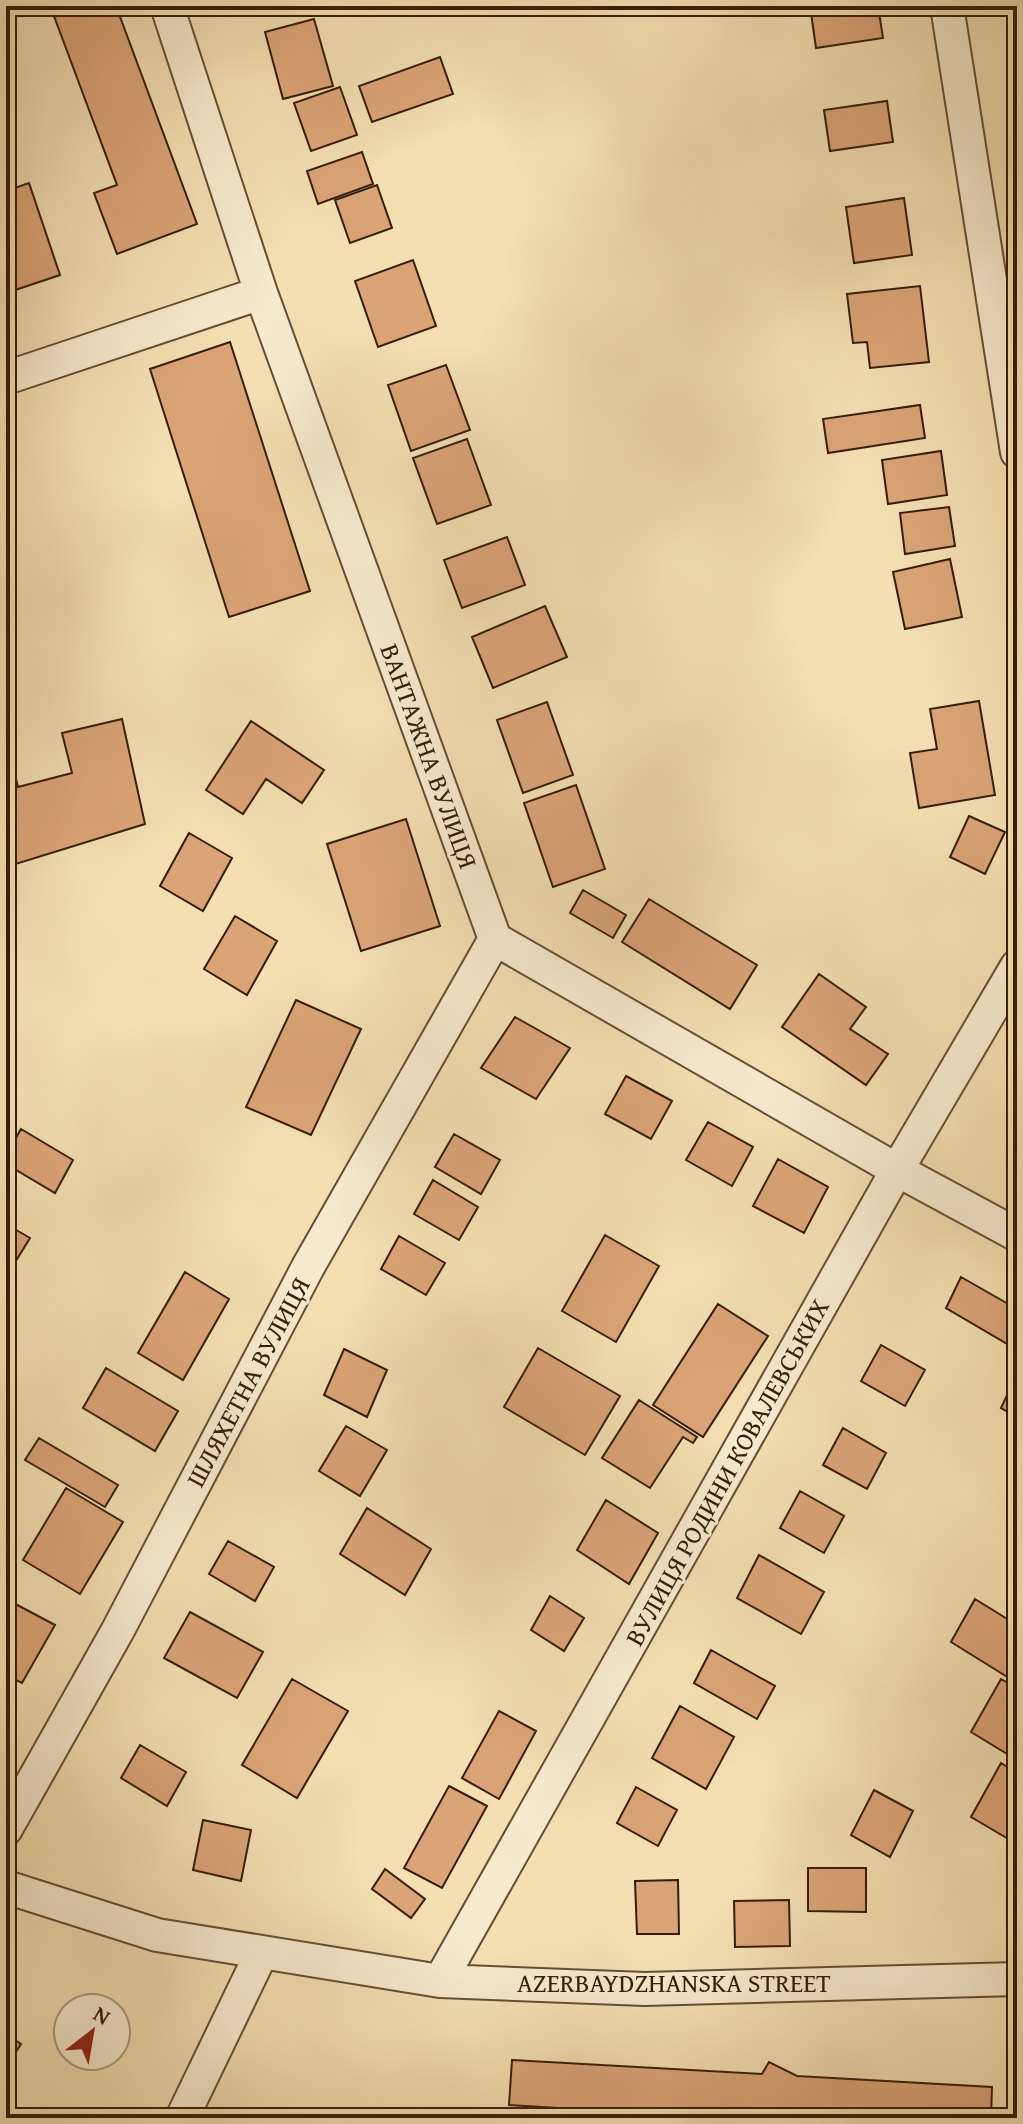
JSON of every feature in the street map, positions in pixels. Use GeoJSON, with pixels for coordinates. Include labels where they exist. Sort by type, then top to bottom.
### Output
{"type":"FeatureCollection","features":[{"type":"Feature","properties":{"kind":"street","name":"ВАНТАЖНА ВУЛИЦЯ"},"geometry":{"type":"LineString","coordinates":[[167,6],[261,293],[495,939]]}},
{"type":"Feature","properties":{"kind":"street"},"geometry":{"type":"LineString","coordinates":[[947,6],[1017,452]]}},
{"type":"Feature","properties":{"kind":"street"},"geometry":{"type":"LineString","coordinates":[[6,378],[261,293]]}},
{"type":"Feature","properties":{"kind":"street"},"geometry":{"type":"LineString","coordinates":[[495,939],[897,1170],[1017,1235]]}},
{"type":"Feature","properties":{"kind":"street","name":"ШЛЯХЕТНА ВУЛИЦЯ"},"geometry":{"type":"LineString","coordinates":[[6,1829],[118,1630],[308,1267],[495,939]]}},
{"type":"Feature","properties":{"kind":"street","name":"ВУЛИЦЯ РОДИНИ КОВАЛЕВСЬКИХ"},"geometry":{"type":"LineString","coordinates":[[440,1981],[897,1170],[1017,966]]}},
{"type":"Feature","properties":{"kind":"street","name":"AZERBAYDZHANSKA STREET"},"geometry":{"type":"LineString","coordinates":[[6,1887],[157,1935],[440,1981],[645,1989],[1013,1972]]}},
{"type":"Feature","properties":{"kind":"street"},"geometry":{"type":"LineString","coordinates":[[182,2118],[262,1952]]}},
{"type":"Feature","properties":{"kind":"building"},"geometry":{"type":"Polygon","coordinates":[[[116,6],[197,224],[117,254],[94,193],[117,185],[51,8],[116,6]]]}},
{"type":"Feature","properties":{"kind":"building"},"geometry":{"type":"Polygon","coordinates":[[[810,6],[878,6],[883,38],[816,48],[810,6]]]}},
{"type":"Feature","properties":{"kind":"building"},"geometry":{"type":"Polygon","coordinates":[[[314,19],[333,86],[283,99],[265,32],[314,19]]]}},
{"type":"Feature","properties":{"kind":"building"},"geometry":{"type":"Polygon","coordinates":[[[440,57],[453,94],[372,122],[359,86],[440,57]]]}},
{"type":"Feature","properties":{"kind":"building"},"geometry":{"type":"Polygon","coordinates":[[[340,87],[357,135],[311,151],[294,103],[340,87]]]}},
{"type":"Feature","properties":{"kind":"building"},"geometry":{"type":"Polygon","coordinates":[[[887,101],[893,142],[830,151],[824,110],[887,101]]]}},
{"type":"Feature","properties":{"kind":"building"},"geometry":{"type":"Polygon","coordinates":[[[362,152],[373,184],[318,204],[307,171],[362,152]]]}},
{"type":"Feature","properties":{"kind":"building"},"geometry":{"type":"Polygon","coordinates":[[[29,183],[60,275],[6,293],[6,191],[29,183]]]}},
{"type":"Feature","properties":{"kind":"building"},"geometry":{"type":"Polygon","coordinates":[[[377,185],[392,228],[350,243],[335,200],[377,185]]]}},
{"type":"Feature","properties":{"kind":"building"},"geometry":{"type":"Polygon","coordinates":[[[904,198],[912,255],[854,263],[846,207],[904,198]]]}},
{"type":"Feature","properties":{"kind":"building"},"geometry":{"type":"Polygon","coordinates":[[[413,260],[436,326],[378,347],[355,281],[413,260]]]}},
{"type":"Feature","properties":{"kind":"building"},"geometry":{"type":"Polygon","coordinates":[[[920,286],[929,362],[870,368],[867,342],[853,343],[847,294],[920,286]]]}},
{"type":"Feature","properties":{"kind":"building"},"geometry":{"type":"Polygon","coordinates":[[[230,342],[310,591],[229,617],[150,369],[230,342]]]}},
{"type":"Feature","properties":{"kind":"building"},"geometry":{"type":"Polygon","coordinates":[[[446,365],[470,430],[411,451],[388,385],[446,365]]]}},
{"type":"Feature","properties":{"kind":"building"},"geometry":{"type":"Polygon","coordinates":[[[920,405],[925,438],[828,453],[823,419],[920,405]]]}},
{"type":"Feature","properties":{"kind":"building"},"geometry":{"type":"Polygon","coordinates":[[[467,439],[491,505],[437,524],[413,458],[467,439]]]}},
{"type":"Feature","properties":{"kind":"building"},"geometry":{"type":"Polygon","coordinates":[[[941,451],[947,495],[888,504],[882,460],[941,451]]]}},
{"type":"Feature","properties":{"kind":"building"},"geometry":{"type":"Polygon","coordinates":[[[949,507],[955,546],[905,554],[900,513],[949,507]]]}},
{"type":"Feature","properties":{"kind":"building"},"geometry":{"type":"Polygon","coordinates":[[[507,537],[525,585],[462,608],[444,560],[507,537]]]}},
{"type":"Feature","properties":{"kind":"building"},"geometry":{"type":"Polygon","coordinates":[[[950,559],[962,617],[905,629],[893,572],[950,559]]]}},
{"type":"Feature","properties":{"kind":"building"},"geometry":{"type":"Polygon","coordinates":[[[545,606],[567,657],[493,688],[472,637],[545,606]]]}},
{"type":"Feature","properties":{"kind":"building"},"geometry":{"type":"Polygon","coordinates":[[[979,701],[995,795],[919,808],[910,753],[937,749],[930,709],[979,701]]]}},
{"type":"Feature","properties":{"kind":"building"},"geometry":{"type":"Polygon","coordinates":[[[547,702],[573,775],[523,793],[497,720],[547,702]]]}},
{"type":"Feature","properties":{"kind":"building"},"geometry":{"type":"Polygon","coordinates":[[[122,719],[145,824],[6,867],[6,747],[18,787],[72,773],[62,733],[122,719]]]}},
{"type":"Feature","properties":{"kind":"building"},"geometry":{"type":"Polygon","coordinates":[[[251,721],[324,770],[302,803],[266,779],[243,814],[206,790],[251,721]]]}},
{"type":"Feature","properties":{"kind":"building"},"geometry":{"type":"Polygon","coordinates":[[[576,785],[605,869],[553,887],[524,803],[576,785]]]}},
{"type":"Feature","properties":{"kind":"building"},"geometry":{"type":"Polygon","coordinates":[[[969,816],[1005,832],[985,874],[950,857],[969,816]]]}},
{"type":"Feature","properties":{"kind":"building"},"geometry":{"type":"Polygon","coordinates":[[[406,819],[440,926],[361,951],[327,844],[406,819]]]}},
{"type":"Feature","properties":{"kind":"building"},"geometry":{"type":"Polygon","coordinates":[[[189,833],[232,858],[203,911],[160,886],[189,833]]]}},
{"type":"Feature","properties":{"kind":"building"},"geometry":{"type":"Polygon","coordinates":[[[583,890],[626,915],[613,938],[570,913],[583,890]]]}},
{"type":"Feature","properties":{"kind":"building"},"geometry":{"type":"Polygon","coordinates":[[[649,899],[757,965],[730,1009],[622,942],[649,899]]]}},
{"type":"Feature","properties":{"kind":"building"},"geometry":{"type":"Polygon","coordinates":[[[235,916],[277,941],[247,995],[204,969],[235,916]]]}},
{"type":"Feature","properties":{"kind":"building"},"geometry":{"type":"Polygon","coordinates":[[[819,974],[866,1007],[850,1029],[888,1054],[866,1085],[782,1027],[819,974]]]}},
{"type":"Feature","properties":{"kind":"building"},"geometry":{"type":"Polygon","coordinates":[[[296,1000],[361,1029],[311,1135],[246,1107],[296,1000]]]}},
{"type":"Feature","properties":{"kind":"building"},"geometry":{"type":"Polygon","coordinates":[[[515,1017],[570,1048],[536,1099],[481,1068],[515,1017]]]}},
{"type":"Feature","properties":{"kind":"building"},"geometry":{"type":"Polygon","coordinates":[[[626,1076],[672,1101],[651,1139],[605,1114],[626,1076]]]}},
{"type":"Feature","properties":{"kind":"building"},"geometry":{"type":"Polygon","coordinates":[[[708,1122],[753,1147],[732,1186],[686,1160],[708,1122]]]}},
{"type":"Feature","properties":{"kind":"building"},"geometry":{"type":"Polygon","coordinates":[[[21,1129],[73,1160],[55,1193],[6,1164],[6,1155],[21,1129]]]}},
{"type":"Feature","properties":{"kind":"building"},"geometry":{"type":"Polygon","coordinates":[[[454,1134],[500,1160],[481,1194],[435,1167],[454,1134]]]}},
{"type":"Feature","properties":{"kind":"building"},"geometry":{"type":"Polygon","coordinates":[[[778,1159],[828,1187],[804,1233],[753,1206],[778,1159]]]}},
{"type":"Feature","properties":{"kind":"building"},"geometry":{"type":"Polygon","coordinates":[[[433,1180],[478,1207],[459,1240],[414,1214],[433,1180]]]}},
{"type":"Feature","properties":{"kind":"building"},"geometry":{"type":"Polygon","coordinates":[[[6,1224],[30,1238],[6,1277],[6,1224]]]}},
{"type":"Feature","properties":{"kind":"building"},"geometry":{"type":"Polygon","coordinates":[[[605,1235],[659,1266],[616,1342],[562,1311],[605,1235]]]}},
{"type":"Feature","properties":{"kind":"building"},"geometry":{"type":"Polygon","coordinates":[[[399,1236],[445,1263],[426,1295],[381,1269],[399,1236]]]}},
{"type":"Feature","properties":{"kind":"building"},"geometry":{"type":"Polygon","coordinates":[[[185,1272],[229,1299],[183,1380],[138,1353],[185,1272]]]}},
{"type":"Feature","properties":{"kind":"building"},"geometry":{"type":"Polygon","coordinates":[[[961,1277],[1017,1309],[1017,1329],[1009,1345],[946,1308],[961,1277]]]}},
{"type":"Feature","properties":{"kind":"building"},"geometry":{"type":"Polygon","coordinates":[[[718,1304],[768,1336],[703,1437],[653,1405],[718,1304]]]}},
{"type":"Feature","properties":{"kind":"building"},"geometry":{"type":"Polygon","coordinates":[[[881,1345],[925,1370],[905,1406],[861,1381],[881,1345]]]}},
{"type":"Feature","properties":{"kind":"building"},"geometry":{"type":"Polygon","coordinates":[[[538,1348],[620,1396],[585,1455],[504,1407],[538,1348]]]}},
{"type":"Feature","properties":{"kind":"building"},"geometry":{"type":"Polygon","coordinates":[[[344,1349],[387,1370],[367,1417],[324,1395],[344,1349]]]}},
{"type":"Feature","properties":{"kind":"building"},"geometry":{"type":"Polygon","coordinates":[[[106,1368],[178,1411],[155,1451],[83,1408],[106,1368]]]}},
{"type":"Feature","properties":{"kind":"building"},"geometry":{"type":"Polygon","coordinates":[[[1017,1374],[1017,1417],[1001,1408],[1017,1374]]]}},
{"type":"Feature","properties":{"kind":"building"},"geometry":{"type":"Polygon","coordinates":[[[639,1400],[697,1437],[693,1443],[683,1437],[650,1488],[602,1458],[639,1400]]]}},
{"type":"Feature","properties":{"kind":"building"},"geometry":{"type":"Polygon","coordinates":[[[346,1426],[387,1450],[360,1496],[319,1471],[346,1426]]]}},
{"type":"Feature","properties":{"kind":"building"},"geometry":{"type":"Polygon","coordinates":[[[843,1428],[886,1453],[867,1489],[823,1465],[843,1428]]]}},
{"type":"Feature","properties":{"kind":"building"},"geometry":{"type":"Polygon","coordinates":[[[39,1438],[118,1485],[105,1507],[25,1460],[39,1438]]]}},
{"type":"Feature","properties":{"kind":"building"},"geometry":{"type":"Polygon","coordinates":[[[66,1488],[123,1522],[80,1594],[23,1560],[66,1488]]]}},
{"type":"Feature","properties":{"kind":"building"},"geometry":{"type":"Polygon","coordinates":[[[800,1491],[844,1516],[824,1553],[780,1528],[800,1491]]]}},
{"type":"Feature","properties":{"kind":"building"},"geometry":{"type":"Polygon","coordinates":[[[606,1500],[658,1533],[629,1584],[577,1550],[606,1500]]]}},
{"type":"Feature","properties":{"kind":"building"},"geometry":{"type":"Polygon","coordinates":[[[367,1508],[431,1549],[405,1595],[340,1554],[367,1508]]]}},
{"type":"Feature","properties":{"kind":"building"},"geometry":{"type":"Polygon","coordinates":[[[228,1541],[274,1567],[255,1601],[209,1574],[228,1541]]]}},
{"type":"Feature","properties":{"kind":"building"},"geometry":{"type":"Polygon","coordinates":[[[759,1555],[824,1592],[801,1634],[737,1598],[759,1555]]]}},
{"type":"Feature","properties":{"kind":"building"},"geometry":{"type":"Polygon","coordinates":[[[550,1596],[584,1618],[564,1651],[531,1630],[550,1596]]]}},
{"type":"Feature","properties":{"kind":"building"},"geometry":{"type":"Polygon","coordinates":[[[6,1599],[55,1625],[22,1683],[6,1675],[6,1599]]]}},
{"type":"Feature","properties":{"kind":"building"},"geometry":{"type":"Polygon","coordinates":[[[975,1599],[1017,1625],[1017,1683],[951,1642],[975,1599]]]}},
{"type":"Feature","properties":{"kind":"building"},"geometry":{"type":"Polygon","coordinates":[[[190,1612],[263,1652],[237,1698],[164,1658],[190,1612]]]}},
{"type":"Feature","properties":{"kind":"building"},"geometry":{"type":"Polygon","coordinates":[[[711,1650],[775,1686],[757,1719],[694,1683],[711,1650]]]}},
{"type":"Feature","properties":{"kind":"building"},"geometry":{"type":"Polygon","coordinates":[[[292,1679],[348,1711],[297,1798],[242,1765],[292,1679]]]}},
{"type":"Feature","properties":{"kind":"building"},"geometry":{"type":"Polygon","coordinates":[[[1001,1679],[1017,1688],[1017,1760],[971,1732],[1001,1679]]]}},
{"type":"Feature","properties":{"kind":"building"},"geometry":{"type":"Polygon","coordinates":[[[680,1706],[734,1737],[706,1789],[652,1758],[680,1706]]]}},
{"type":"Feature","properties":{"kind":"building"},"geometry":{"type":"Polygon","coordinates":[[[499,1711],[536,1731],[499,1799],[462,1778],[499,1711]]]}},
{"type":"Feature","properties":{"kind":"building"},"geometry":{"type":"Polygon","coordinates":[[[140,1745],[186,1772],[167,1806],[121,1778],[140,1745]]]}},
{"type":"Feature","properties":{"kind":"building"},"geometry":{"type":"Polygon","coordinates":[[[1001,1763],[1017,1773],[1017,1844],[971,1817],[1001,1763]]]}},
{"type":"Feature","properties":{"kind":"building"},"geometry":{"type":"Polygon","coordinates":[[[449,1786],[487,1806],[442,1888],[404,1868],[449,1786]]]}},
{"type":"Feature","properties":{"kind":"building"},"geometry":{"type":"Polygon","coordinates":[[[636,1787],[677,1810],[658,1846],[617,1823],[636,1787]]]}},
{"type":"Feature","properties":{"kind":"building"},"geometry":{"type":"Polygon","coordinates":[[[874,1790],[913,1811],[890,1857],[851,1835],[874,1790]]]}},
{"type":"Feature","properties":{"kind":"building"},"geometry":{"type":"Polygon","coordinates":[[[203,1820],[251,1830],[241,1881],[193,1870],[203,1820]]]}},
{"type":"Feature","properties":{"kind":"building"},"geometry":{"type":"Polygon","coordinates":[[[808,1868],[866,1868],[866,1912],[808,1911],[808,1868]]]}},
{"type":"Feature","properties":{"kind":"building"},"geometry":{"type":"Polygon","coordinates":[[[385,1869],[425,1899],[411,1918],[372,1889],[385,1869]]]}},
{"type":"Feature","properties":{"kind":"building"},"geometry":{"type":"Polygon","coordinates":[[[678,1880],[679,1934],[637,1934],[635,1881],[678,1880]]]}},
{"type":"Feature","properties":{"kind":"building"},"geometry":{"type":"Polygon","coordinates":[[[789,1900],[790,1946],[735,1947],[734,1901],[789,1900]]]}},
{"type":"Feature","properties":{"kind":"building"},"geometry":{"type":"Polygon","coordinates":[[[6,2034],[21,2044],[6,2068],[6,2034]]]}},
{"type":"Feature","properties":{"kind":"building"},"geometry":{"type":"Polygon","coordinates":[[[512,2060],[762,2074],[769,2062],[797,2076],[992,2087],[991,2118],[725,2118],[509,2105],[512,2060]]]}}]}
